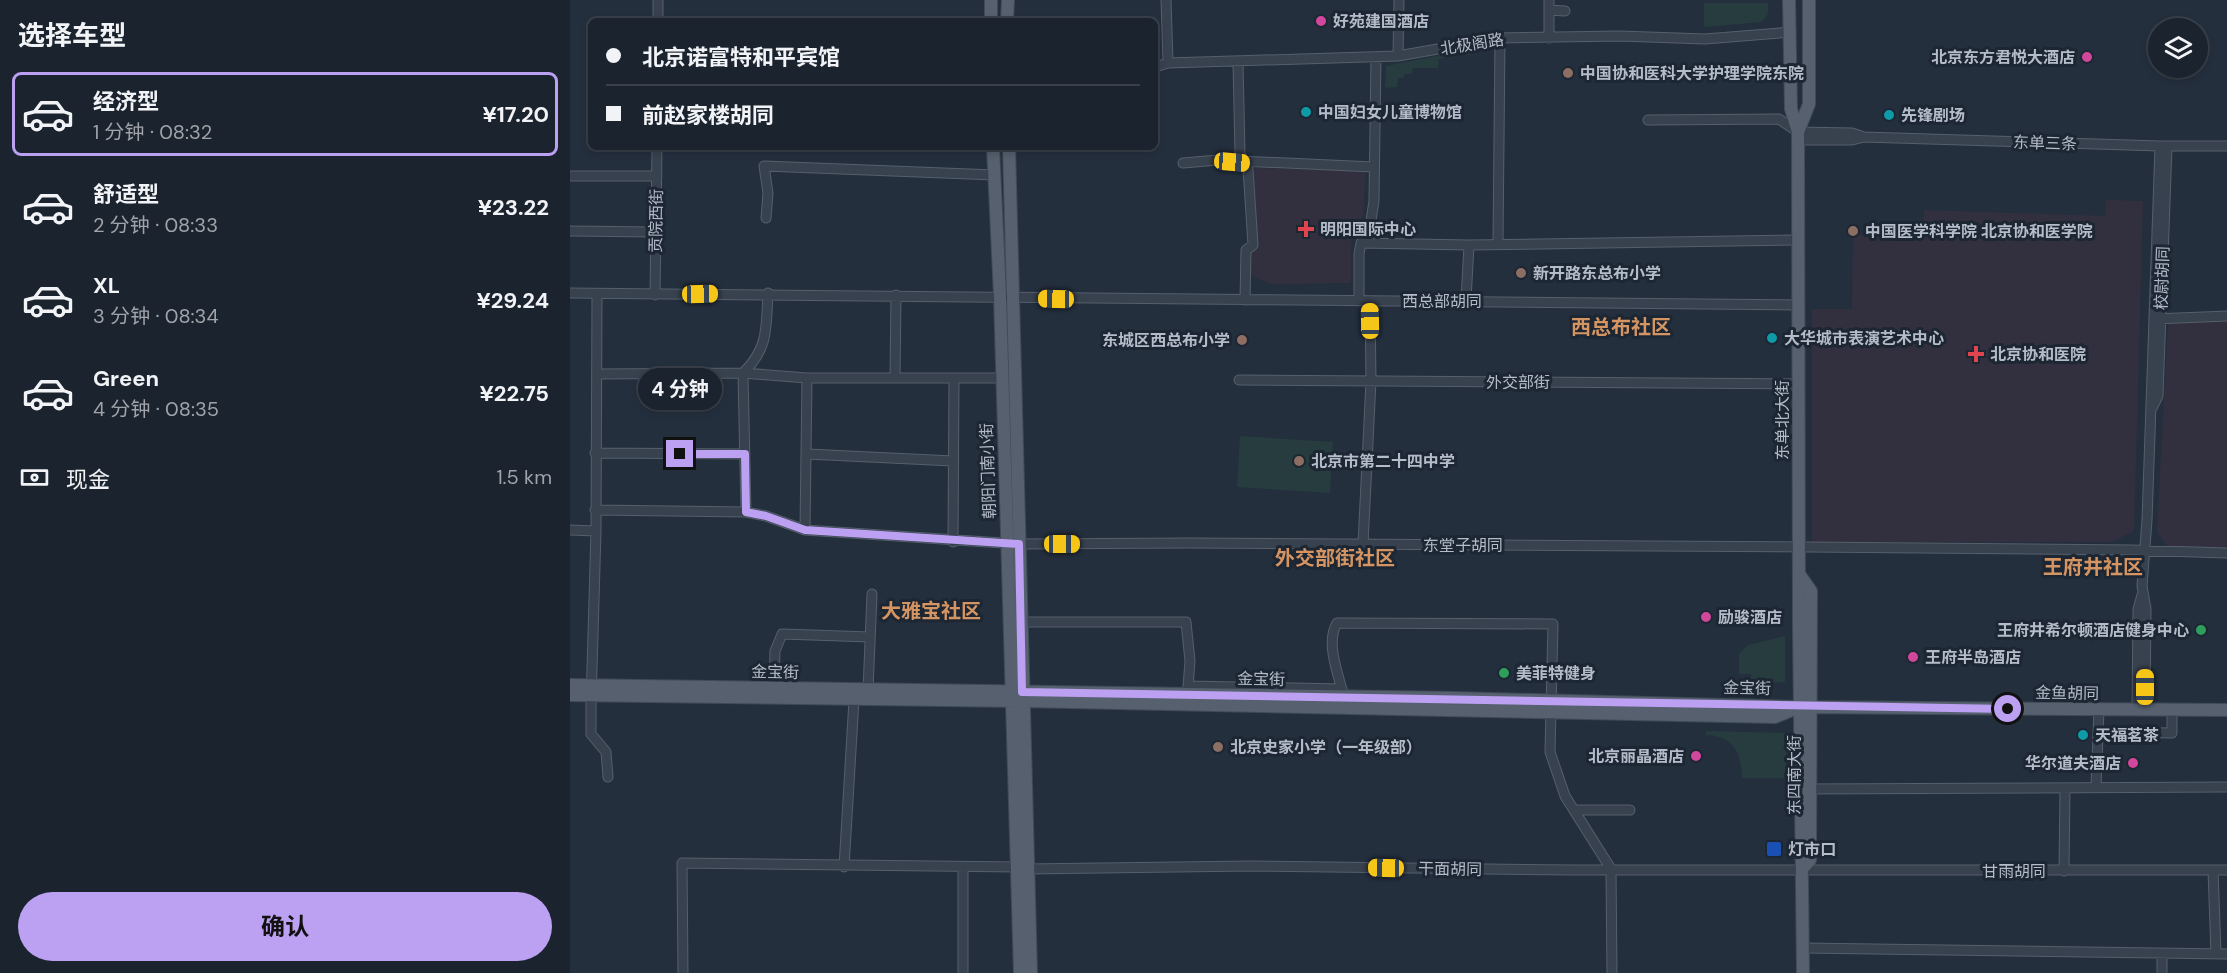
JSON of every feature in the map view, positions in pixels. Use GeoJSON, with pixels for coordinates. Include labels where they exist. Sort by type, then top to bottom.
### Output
{"type":"FeatureCollection","features":[{"type":"Feature","properties":{"kind":"main road"},"geometry":{"type":"LineString","coordinates":[[991,0],[991,18]]}},
{"type":"Feature","properties":{"kind":"main road"},"geometry":{"type":"LineString","coordinates":[[1007,18],[1008,0]]}},
{"type":"Feature","properties":{"kind":"main road","name":"东单北大街"},"geometry":{"type":"LineString","coordinates":[[1789,0],[1791,109],[1798,136],[1798,547],[1805,707]]}},
{"type":"Feature","properties":{"kind":"main road","name":"东单北大街"},"geometry":{"type":"LineString","coordinates":[[1798,136],[1809,104],[1809,0]]}},
{"type":"Feature","properties":{"kind":"main road","name":"朝阳门南小街"},"geometry":{"type":"LineString","coordinates":[[993,150],[1002,378],[1013,544],[1021,622],[1017,696]]}},
{"type":"Feature","properties":{"kind":"main road","name":"朝阳门南小街"},"geometry":{"type":"LineString","coordinates":[[1009,150],[1014,298],[1013,544],[1022,868],[1020,973]]}},
{"type":"Feature","properties":{"kind":"main road","name":"金宝街"},"geometry":{"type":"LineString","coordinates":[[570,686],[591,691],[854,700],[1188,695],[1344,698],[1775,717],[1805,707]]}},
{"type":"Feature","properties":{"kind":"main road","name":"金宝街"},"geometry":{"type":"LineString","coordinates":[[570,695],[591,691],[774,688],[1017,696]]}},
{"type":"Feature","properties":{"kind":"main road","name":"金鱼胡同"},"geometry":{"type":"LineString","coordinates":[[1805,707],[2227,710]]}},
{"type":"Feature","properties":{"kind":"main road","name":"东四南大街"},"geometry":{"type":"LineString","coordinates":[[1803,973],[1805,707]]}},
{"type":"Feature","properties":{"kind":"main road","name":"朝阳门南小街"},"geometry":{"type":"LineString","coordinates":[[1022,868],[1031,973]]}},
{"type":"Feature","properties":{"kind":"street"},"geometry":{"type":"LineString","coordinates":[[658,0],[658,18]]}},
{"type":"Feature","properties":{"kind":"street"},"geometry":{"type":"LineString","coordinates":[[1166,0],[1167,63]]}},
{"type":"Feature","properties":{"kind":"street"},"geometry":{"type":"LineString","coordinates":[[1398,56],[1399,0]]}},
{"type":"Feature","properties":{"kind":"street"},"geometry":{"type":"LineString","coordinates":[[1549,0],[1549,38]]}},
{"type":"Feature","properties":{"kind":"street"},"geometry":{"type":"LineString","coordinates":[[1549,10],[1565,11]]}},
{"type":"Feature","properties":{"kind":"street","name":"北极阁路"},"geometry":{"type":"LineString","coordinates":[[1158,66],[1167,63],[1398,56],[1500,38],[1620,36],[1705,39],[1791,32]]}},
{"type":"Feature","properties":{"kind":"street"},"geometry":{"type":"LineString","coordinates":[[1498,243],[1500,38]]}},
{"type":"Feature","properties":{"kind":"street"},"geometry":{"type":"LineString","coordinates":[[1359,302],[1361,243],[1370,227],[1374,201],[1376,57]]}},
{"type":"Feature","properties":{"kind":"street"},"geometry":{"type":"LineString","coordinates":[[1238,62],[1240,154],[1248,169],[1253,245],[1246,250],[1245,300]]}},
{"type":"Feature","properties":{"kind":"street"},"geometry":{"type":"LineString","coordinates":[[1648,120],[1779,119],[1798,136]]}},
{"type":"Feature","properties":{"kind":"street","name":"东单三条"},"geometry":{"type":"LineString","coordinates":[[1798,136],[1852,133],[1864,137],[2227,146]]}},
{"type":"Feature","properties":{"kind":"street","name":"校尉胡同"},"geometry":{"type":"LineString","coordinates":[[2141,710],[2138,609],[2142,593],[2143,552],[2147,520],[2163,146]]}},
{"type":"Feature","properties":{"kind":"street","name":"贡院西街"},"geometry":{"type":"LineString","coordinates":[[655,295],[657,150]]}},
{"type":"Feature","properties":{"kind":"street"},"geometry":{"type":"LineString","coordinates":[[1183,163],[1218,160],[1374,167]]}},
{"type":"Feature","properties":{"kind":"street"},"geometry":{"type":"LineString","coordinates":[[766,218],[768,193],[764,166],[995,175]]}},
{"type":"Feature","properties":{"kind":"street"},"geometry":{"type":"LineString","coordinates":[[570,176],[657,176]]}},
{"type":"Feature","properties":{"kind":"street"},"geometry":{"type":"LineString","coordinates":[[570,231],[656,232]]}},
{"type":"Feature","properties":{"kind":"street"},"geometry":{"type":"LineString","coordinates":[[1361,243],[1469,245],[1798,240]]}},
{"type":"Feature","properties":{"kind":"street"},"geometry":{"type":"LineString","coordinates":[[1466,300],[1469,245]]}},
{"type":"Feature","properties":{"kind":"street","name":"西总部胡同"},"geometry":{"type":"LineString","coordinates":[[570,293],[655,295],[768,293],[1014,298],[1359,302],[1466,300],[1628,305],[1798,305]]}},
{"type":"Feature","properties":{"kind":"street"},"geometry":{"type":"LineString","coordinates":[[746,512],[743,373],[757,360],[766,338],[768,293]]}},
{"type":"Feature","properties":{"kind":"street"},"geometry":{"type":"LineString","coordinates":[[597,294],[596,531],[591,734],[606,752],[608,777]]}},
{"type":"Feature","properties":{"kind":"street"},"geometry":{"type":"LineString","coordinates":[[895,378],[896,296]]}},
{"type":"Feature","properties":{"kind":"street"},"geometry":{"type":"LineString","coordinates":[[1363,544],[1371,381],[1370,301]]}},
{"type":"Feature","properties":{"kind":"street"},"geometry":{"type":"LineString","coordinates":[[2157,319],[2227,316]]}},
{"type":"Feature","properties":{"kind":"street"},"geometry":{"type":"LineString","coordinates":[[597,374],[743,373],[807,378],[1002,378]]}},
{"type":"Feature","properties":{"kind":"street"},"geometry":{"type":"LineString","coordinates":[[805,530],[807,378]]}},
{"type":"Feature","properties":{"kind":"street"},"geometry":{"type":"LineString","coordinates":[[953,542],[954,378]]}},
{"type":"Feature","properties":{"kind":"street","name":"外交部街"},"geometry":{"type":"LineString","coordinates":[[1239,380],[1798,384]]}},
{"type":"Feature","properties":{"kind":"street"},"geometry":{"type":"LineString","coordinates":[[595,453],[745,454]]}},
{"type":"Feature","properties":{"kind":"street"},"geometry":{"type":"LineString","coordinates":[[807,454],[953,460]]}},
{"type":"Feature","properties":{"kind":"street","name":"东堂子胡同"},"geometry":{"type":"LineString","coordinates":[[595,510],[746,512],[766,516],[805,530],[953,542],[1013,544],[2131,549],[2143,552],[2227,553]]}},
{"type":"Feature","properties":{"kind":"street"},"geometry":{"type":"LineString","coordinates":[[570,530],[596,531]]}},
{"type":"Feature","properties":{"kind":"street"},"geometry":{"type":"LineString","coordinates":[[868,690],[872,594]]}},
{"type":"Feature","properties":{"kind":"street"},"geometry":{"type":"LineString","coordinates":[[1021,622],[1186,622],[1190,661],[1188,695],[1344,698],[1334,657],[1332,631],[1337,623],[1553,624],[1550,706],[1552,762],[1574,810],[1611,869],[1612,973]]}},
{"type":"Feature","properties":{"kind":"street"},"geometry":{"type":"LineString","coordinates":[[774,688],[775,651],[782,634],[870,637]]}},
{"type":"Feature","properties":{"kind":"street"},"geometry":{"type":"LineString","coordinates":[[844,867],[854,700]]}},
{"type":"Feature","properties":{"kind":"street"},"geometry":{"type":"LineString","coordinates":[[2096,788],[2099,710]]}},
{"type":"Feature","properties":{"kind":"street"},"geometry":{"type":"LineString","coordinates":[[2098,732],[2172,733],[2172,710]]}},
{"type":"Feature","properties":{"kind":"street"},"geometry":{"type":"LineString","coordinates":[[1806,789],[2227,787]]}},
{"type":"Feature","properties":{"kind":"street"},"geometry":{"type":"LineString","coordinates":[[2064,871],[2065,788]]}},
{"type":"Feature","properties":{"kind":"street"},"geometry":{"type":"LineString","coordinates":[[1574,810],[1630,810]]}},
{"type":"Feature","properties":{"kind":"street","name":"干面胡同"},"geometry":{"type":"LineString","coordinates":[[683,973],[682,863],[1022,868],[1251,866],[1802,869]]}},
{"type":"Feature","properties":{"kind":"street"},"geometry":{"type":"LineString","coordinates":[[963,867],[963,973]]}},
{"type":"Feature","properties":{"kind":"street","name":"甘雨胡同"},"geometry":{"type":"LineString","coordinates":[[1802,869],[2227,870]]}},
{"type":"Feature","properties":{"kind":"street"},"geometry":{"type":"LineString","coordinates":[[2213,870],[2216,954]]}},
{"type":"Feature","properties":{"kind":"street"},"geometry":{"type":"LineString","coordinates":[[1803,948],[2227,954]]}},
{"type":"Feature","properties":{"kind":"street"},"geometry":{"type":"LineString","coordinates":[[2162,954],[2162,973]]}},
{"type":"Feature","properties":{"kind":"shaded area","name":"明阳国际中心"},"geometry":{"type":"Polygon","coordinates":[[[1254,168],[1366,171],[1363,215],[1351,242],[1351,283],[1271,284],[1250,275],[1250,253],[1256,248],[1254,168]]]}},
{"type":"Feature","properties":{"kind":"shaded area","name":"北京协和医院"},"geometry":{"type":"Polygon","coordinates":[[[2106,200],[2143,201],[2134,531],[2112,542],[1812,542],[1812,309],[1852,309],[1853,235],[1895,236],[1895,226],[1923,226],[1924,210],[2105,216],[2106,200]]]}},
{"type":"Feature","properties":{"kind":"shaded area"},"geometry":{"type":"Polygon","coordinates":[[[2227,321],[2227,548],[2170,550],[2157,532],[2168,323],[2227,321]]]}},
{"type":"Feature","properties":{"kind":"green space"},"geometry":{"type":"Polygon","coordinates":[[[1704,3],[1768,3],[1768,14],[1762,22],[1704,27],[1704,3]]]}},
{"type":"Feature","properties":{"kind":"green space"},"geometry":{"type":"Polygon","coordinates":[[[1477,48],[1477,54],[1455,55],[1455,57],[1439,59],[1438,68],[1413,68],[1412,74],[1404,74],[1404,78],[1398,78],[1397,87],[1385,88],[1386,66],[1477,48]]]}},
{"type":"Feature","properties":{"kind":"green space"},"geometry":{"type":"Polygon","coordinates":[[[1240,436],[1333,442],[1330,493],[1237,487],[1240,436]]]}},
{"type":"Feature","properties":{"kind":"green space"},"geometry":{"type":"Polygon","coordinates":[[[1785,636],[1785,682],[1751,683],[1751,674],[1739,674],[1739,654],[1748,645],[1785,636]]]}},
{"type":"Feature","properties":{"kind":"green space"},"geometry":{"type":"Polygon","coordinates":[[[1706,731],[1786,733],[1786,778],[1742,778],[1740,760],[1734,747],[1723,738],[1706,735],[1706,731]]]}},
{"type":"Feature","properties":{"kind":"place","name":"好苑建国酒店"},"geometry":{"type":"Point","coordinates":[1321,21]}},
{"type":"Feature","properties":{"kind":"place","name":"北京东方君悦大酒店"},"geometry":{"type":"Point","coordinates":[2087,57]}},
{"type":"Feature","properties":{"kind":"place","name":"中国协和医科大学护理学院东院"},"geometry":{"type":"Point","coordinates":[1568,73]}},
{"type":"Feature","properties":{"kind":"place","name":"中国妇女儿童博物馆"},"geometry":{"type":"Point","coordinates":[1306,112]}},
{"type":"Feature","properties":{"kind":"place","name":"先锋剧场"},"geometry":{"type":"Point","coordinates":[1889,115]}},
{"type":"Feature","properties":{"kind":"place","name":"明阳国际中心"},"geometry":{"type":"Point","coordinates":[1306,229]}},
{"type":"Feature","properties":{"kind":"place","name":"中国医学科学院 北京协和医学院"},"geometry":{"type":"Point","coordinates":[1853,231]}},
{"type":"Feature","properties":{"kind":"place","name":"新开路东总布小学"},"geometry":{"type":"Point","coordinates":[1521,273]}},
{"type":"Feature","properties":{"kind":"place","name":"大华城市表演艺术中心"},"geometry":{"type":"Point","coordinates":[1772,338]}},
{"type":"Feature","properties":{"kind":"place","name":"东城区西总布小学"},"geometry":{"type":"Point","coordinates":[1242,340]}},
{"type":"Feature","properties":{"kind":"place","name":"北京协和医院"},"geometry":{"type":"Point","coordinates":[1976,354]}},
{"type":"Feature","properties":{"kind":"place","name":"北京市第二十四中学"},"geometry":{"type":"Point","coordinates":[1299,461]}},
{"type":"Feature","properties":{"kind":"place","name":"励骏酒店"},"geometry":{"type":"Point","coordinates":[1706,617]}},
{"type":"Feature","properties":{"kind":"place","name":"王府井希尔顿酒店健身中心"},"geometry":{"type":"Point","coordinates":[2201,630]}},
{"type":"Feature","properties":{"kind":"place","name":"王府半岛酒店"},"geometry":{"type":"Point","coordinates":[1913,657]}},
{"type":"Feature","properties":{"kind":"place","name":"美菲特健身"},"geometry":{"type":"Point","coordinates":[1504,673]}},
{"type":"Feature","properties":{"kind":"place","name":"天福茗茶"},"geometry":{"type":"Point","coordinates":[2083,735]}},
{"type":"Feature","properties":{"kind":"place","name":"北京史家小学（一年级部）"},"geometry":{"type":"Point","coordinates":[1218,747]}},
{"type":"Feature","properties":{"kind":"place","name":"北京丽晶酒店"},"geometry":{"type":"Point","coordinates":[1696,756]}},
{"type":"Feature","properties":{"kind":"place","name":"华尔道夫酒店"},"geometry":{"type":"Point","coordinates":[2133,763]}},
{"type":"Feature","properties":{"kind":"place","name":"灯市口"},"geometry":{"type":"Point","coordinates":[1774,849]}},
{"type":"Feature","properties":{"kind":"district","name":"西总布社区"},"geometry":{"type":"Point","coordinates":[1621,327]}},
{"type":"Feature","properties":{"kind":"district","name":"外交部街社区"},"geometry":{"type":"Point","coordinates":[1335,558]}},
{"type":"Feature","properties":{"kind":"district","name":"王府井社区"},"geometry":{"type":"Point","coordinates":[2093,567]}},
{"type":"Feature","properties":{"kind":"district","name":"大雅宝社区"},"geometry":{"type":"Point","coordinates":[931,611]}},
{"type":"Feature","properties":{"kind":"route"},"geometry":{"type":"LineString","coordinates":[[680,454],[745,454],[746,512],[766,516],[805,530],[953,542],[1019,544],[1022,692],[2008,709]]}}]}
